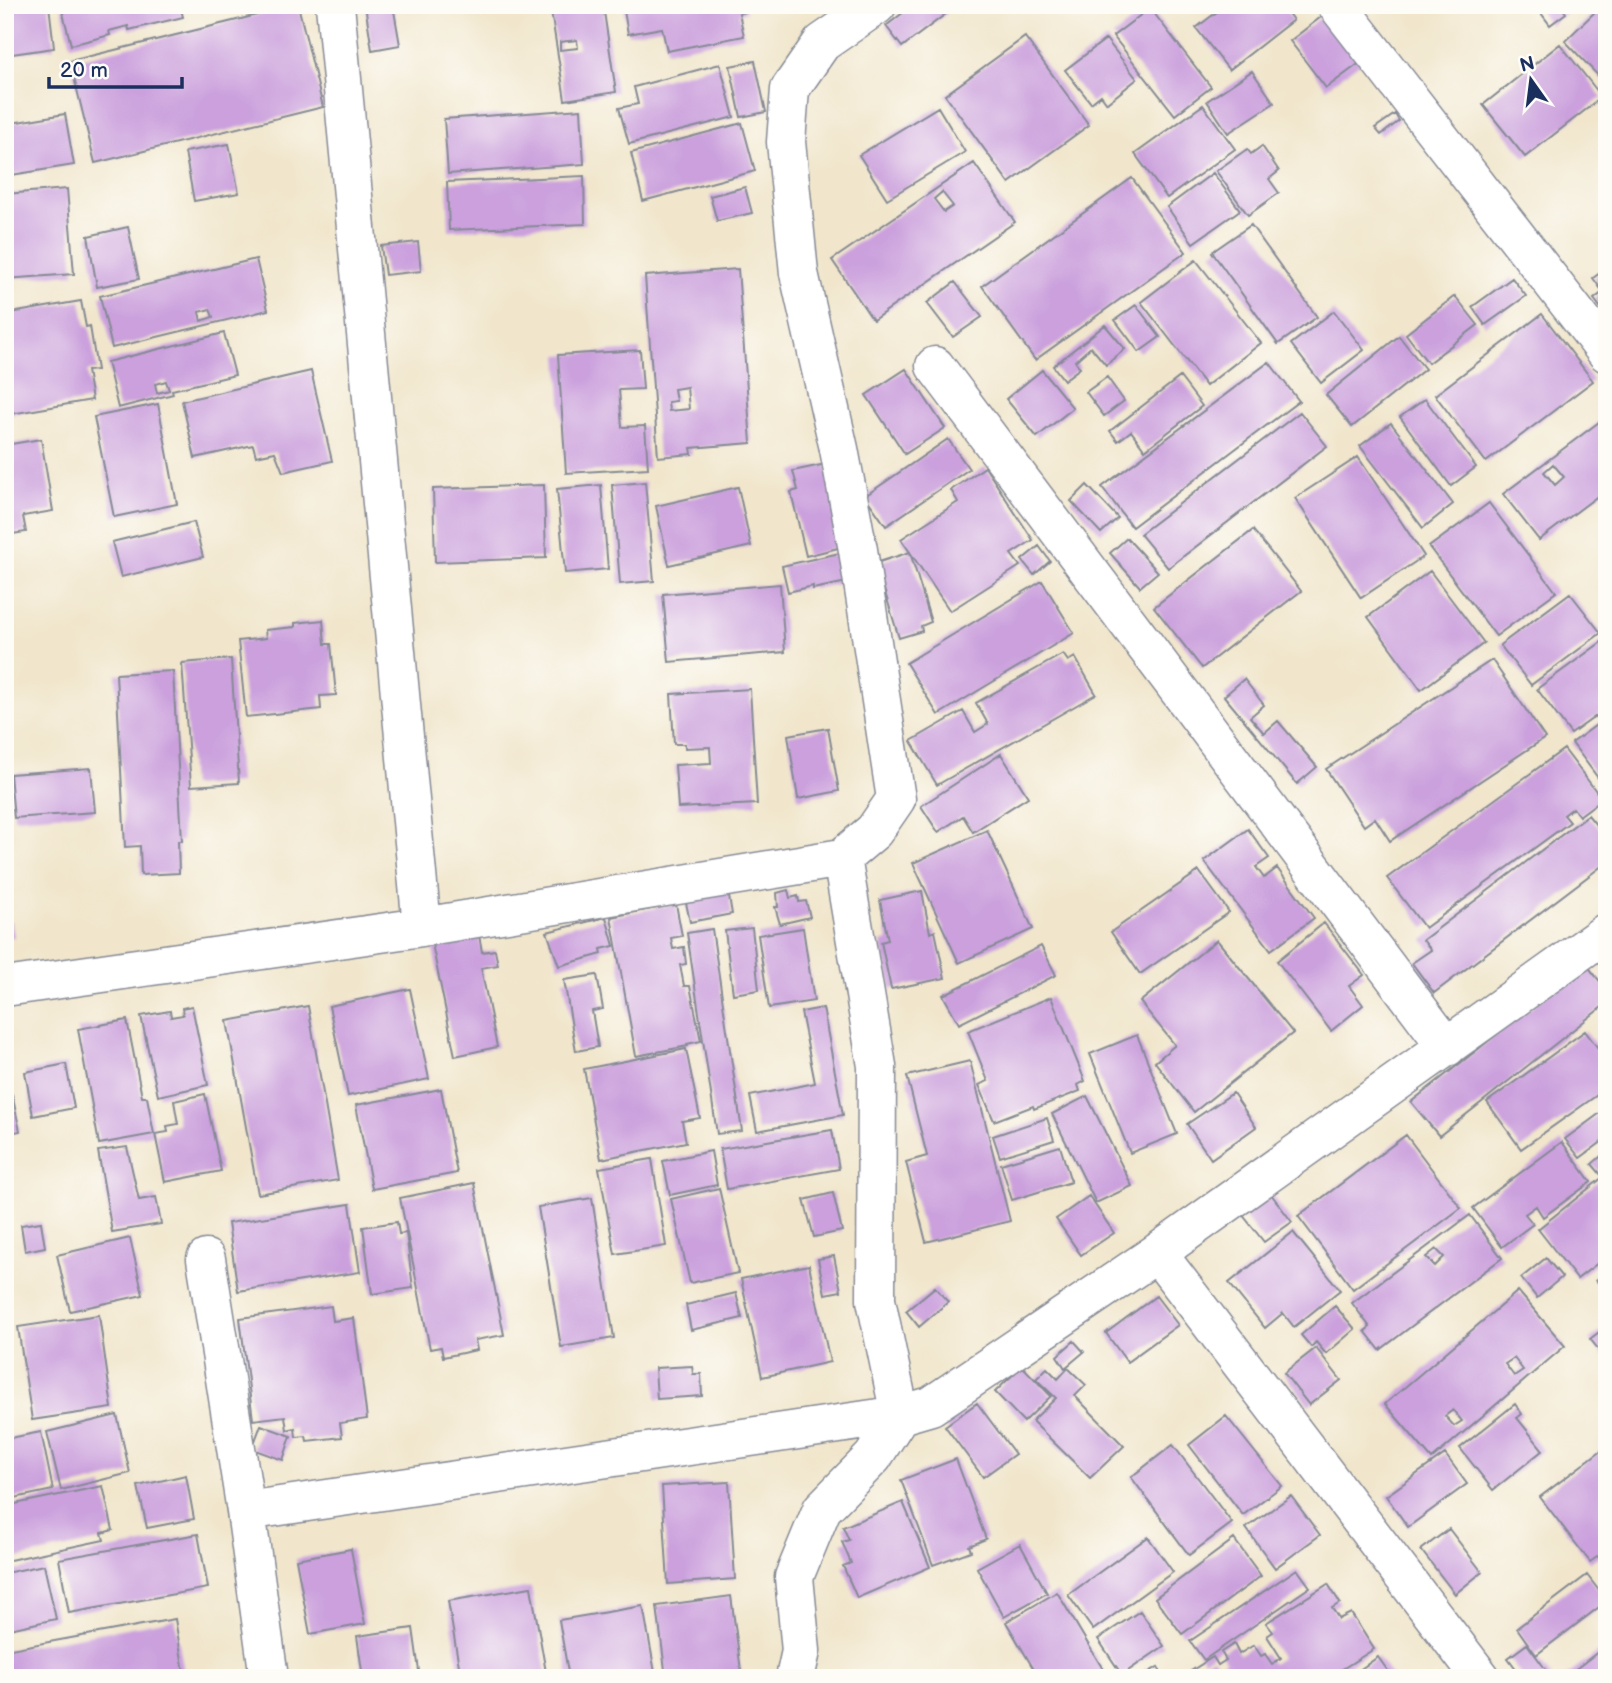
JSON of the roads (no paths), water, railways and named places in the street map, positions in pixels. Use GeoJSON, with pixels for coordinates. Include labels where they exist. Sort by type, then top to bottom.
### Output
{"type":"FeatureCollection","features":[{"type":"Feature","properties":{"kind":"street"},"geometry":{"type":"LineString","coordinates":[[335,5],[422,927]]}},
{"type":"Feature","properties":{"kind":"street"},"geometry":{"type":"LineString","coordinates":[[5,987],[422,927],[842,858],[874,831],[896,799],[858,550],[839,450],[799,274],[786,142],[790,89],[822,43],[877,5]]}},
{"type":"Feature","properties":{"kind":"street"},"geometry":{"type":"LineString","coordinates":[[1337,5],[1607,354]]}},
{"type":"Feature","properties":{"kind":"street"},"geometry":{"type":"LineString","coordinates":[[935,366],[1447,1047]]}},
{"type":"Feature","properties":{"kind":"street"},"geometry":{"type":"LineString","coordinates":[[795,1678],[801,1651],[794,1577],[822,1509],[873,1457],[900,1415],[876,1300],[877,1066],[842,858]]}},
{"type":"Feature","properties":{"kind":"street"},"geometry":{"type":"LineString","coordinates":[[246,1511],[900,1415],[931,1406],[1157,1253],[1447,1047],[1604,940]]}},
{"type":"Feature","properties":{"kind":"street"},"geometry":{"type":"LineString","coordinates":[[1157,1253],[1481,1678]]}},
{"type":"Feature","properties":{"kind":"street"},"geometry":{"type":"LineString","coordinates":[[206,1259],[269,1678]]}}]}
